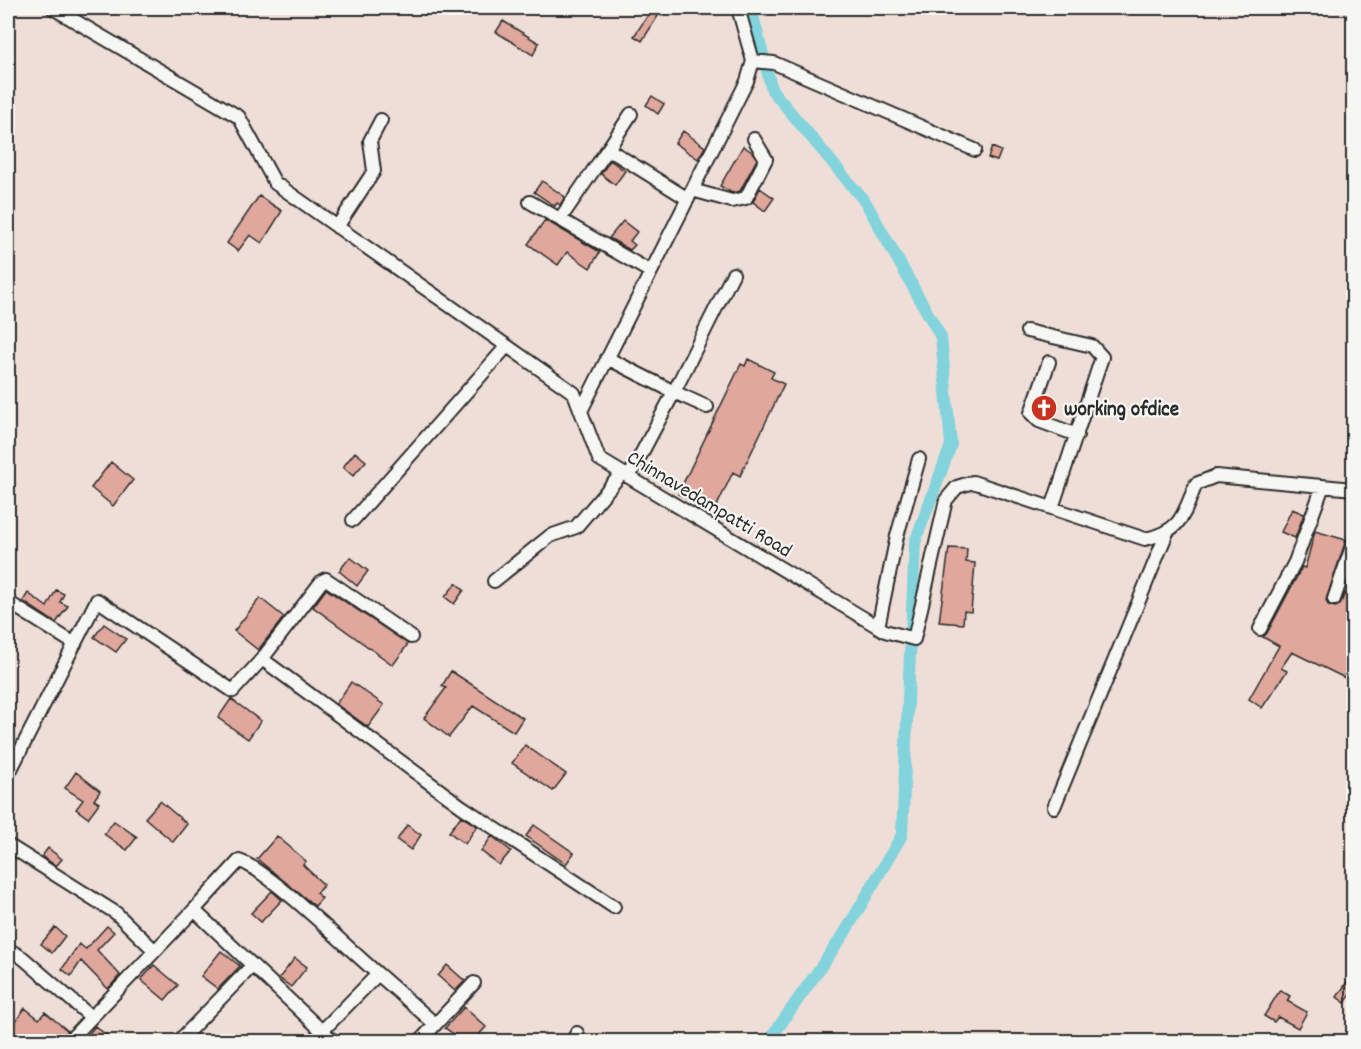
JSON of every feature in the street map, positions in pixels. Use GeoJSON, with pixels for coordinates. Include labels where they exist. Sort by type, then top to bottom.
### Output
{"type":"FeatureCollection","features":[{"type":"Feature","properties":{"kind":"street","name":"Chinnavedampatti Road"},"geometry":{"type":"LineString","coordinates":[[53,8],[239,117],[275,183],[574,393],[599,459],[881,629],[914,639],[946,500],[957,487],[973,482],[1145,539],[1166,535]]}},
{"type":"Feature","properties":{"kind":"street"},"geometry":{"type":"LineString","coordinates":[[581,411],[747,81],[754,61],[738,8]]}},
{"type":"Feature","properties":{"kind":"street"},"geometry":{"type":"LineString","coordinates":[[754,61],[774,63],[975,150]]}},
{"type":"Feature","properties":{"kind":"street"},"geometry":{"type":"LineString","coordinates":[[560,219],[631,114]]}},
{"type":"Feature","properties":{"kind":"street"},"geometry":{"type":"LineString","coordinates":[[337,227],[374,171],[370,141],[381,120]]}},
{"type":"Feature","properties":{"kind":"street"},"geometry":{"type":"LineString","coordinates":[[608,149],[690,194],[732,201],[746,198],[766,159],[754,139]]}},
{"type":"Feature","properties":{"kind":"street"},"geometry":{"type":"LineString","coordinates":[[530,202],[651,272]]}},
{"type":"Feature","properties":{"kind":"street"},"geometry":{"type":"LineString","coordinates":[[494,581],[550,536],[576,527],[626,475],[674,392],[733,274]]}},
{"type":"Feature","properties":{"kind":"street"},"geometry":{"type":"LineString","coordinates":[[1027,331],[1092,346],[1102,357],[1052,508]]}},
{"type":"Feature","properties":{"kind":"street"},"geometry":{"type":"LineString","coordinates":[[353,520],[507,346]]}},
{"type":"Feature","properties":{"kind":"street"},"geometry":{"type":"LineString","coordinates":[[608,358],[707,407]]}},
{"type":"Feature","properties":{"kind":"street"},"geometry":{"type":"LineString","coordinates":[[1048,362],[1031,412],[1039,421],[1077,435]]}},
{"type":"Feature","properties":{"kind":"street"},"geometry":{"type":"LineString","coordinates":[[881,629],[897,536],[919,459]]}},
{"type":"Feature","properties":{"kind":"street"},"geometry":{"type":"LineString","coordinates":[[1054,807],[1166,535],[1180,521],[1196,484],[1216,476],[1353,489]]}},
{"type":"Feature","properties":{"kind":"street"},"geometry":{"type":"LineString","coordinates":[[1260,629],[1295,562],[1323,486]]}},
{"type":"Feature","properties":{"kind":"street"},"geometry":{"type":"LineString","coordinates":[[1334,599],[1348,576],[1353,541]]}},
{"type":"Feature","properties":{"kind":"street"},"geometry":{"type":"LineString","coordinates":[[8,775],[97,600],[233,690],[262,659],[322,581],[326,579],[411,637]]}},
{"type":"Feature","properties":{"kind":"street"},"geometry":{"type":"LineString","coordinates":[[8,603],[75,644]]}},
{"type":"Feature","properties":{"kind":"street"},"geometry":{"type":"LineString","coordinates":[[262,659],[461,806],[614,907]]}},
{"type":"Feature","properties":{"kind":"street"},"geometry":{"type":"LineString","coordinates":[[8,845],[116,914],[155,951]]}},
{"type":"Feature","properties":{"kind":"street"},"geometry":{"type":"LineString","coordinates":[[68,1041],[239,861],[249,863],[435,1024]]}},
{"type":"Feature","properties":{"kind":"street"},"geometry":{"type":"LineString","coordinates":[[194,910],[334,1041]]}},
{"type":"Feature","properties":{"kind":"street"},"geometry":{"type":"LineString","coordinates":[[8,949],[23,958],[91,1017]]}},
{"type":"Feature","properties":{"kind":"street"},"geometry":{"type":"LineString","coordinates":[[178,1041],[252,966]]}},
{"type":"Feature","properties":{"kind":"street"},"geometry":{"type":"LineString","coordinates":[[312,1041],[378,974]]}},
{"type":"Feature","properties":{"kind":"street"},"geometry":{"type":"LineString","coordinates":[[419,1041],[474,983]]}},
{"type":"Feature","properties":{"kind":"building"},"geometry":{"type":"Polygon","coordinates":[[[651,11],[658,16],[642,41],[634,36],[651,11]]]}},
{"type":"Feature","properties":{"kind":"building"},"geometry":{"type":"Polygon","coordinates":[[[503,21],[539,43],[533,55],[496,32],[503,21]]]}},
{"type":"Feature","properties":{"kind":"building"},"geometry":{"type":"Polygon","coordinates":[[[652,96],[664,104],[658,114],[646,105],[652,96]]]}},
{"type":"Feature","properties":{"kind":"building"},"geometry":{"type":"Polygon","coordinates":[[[683,131],[705,147],[698,159],[675,143],[683,131]]]}},
{"type":"Feature","properties":{"kind":"building"},"geometry":{"type":"Polygon","coordinates":[[[743,146],[757,159],[740,191],[732,193],[720,186],[743,146]]]}},
{"type":"Feature","properties":{"kind":"building"},"geometry":{"type":"Polygon","coordinates":[[[992,147],[1001,151],[997,161],[988,158],[992,147]]]}},
{"type":"Feature","properties":{"kind":"building"},"geometry":{"type":"Polygon","coordinates":[[[610,160],[625,171],[615,185],[601,174],[610,160]]]}},
{"type":"Feature","properties":{"kind":"building"},"geometry":{"type":"Polygon","coordinates":[[[542,181],[565,197],[560,205],[557,203],[555,206],[534,192],[542,181]]]}},
{"type":"Feature","properties":{"kind":"building"},"geometry":{"type":"Polygon","coordinates":[[[760,188],[774,198],[765,211],[753,202],[760,188]]]}},
{"type":"Feature","properties":{"kind":"building"},"geometry":{"type":"Polygon","coordinates":[[[259,196],[282,211],[262,243],[250,235],[238,251],[227,243],[259,196]]]}},
{"type":"Feature","properties":{"kind":"building"},"geometry":{"type":"Polygon","coordinates":[[[545,220],[600,252],[590,268],[567,252],[558,265],[528,244],[545,220]]]}},
{"type":"Feature","properties":{"kind":"building"},"geometry":{"type":"Polygon","coordinates":[[[623,221],[637,232],[630,241],[635,245],[630,250],[609,238],[623,221]]]}},
{"type":"Feature","properties":{"kind":"building"},"geometry":{"type":"Polygon","coordinates":[[[748,359],[774,372],[771,378],[784,384],[740,476],[733,472],[714,512],[678,494],[741,364],[745,366],[748,359]]]}},
{"type":"Feature","properties":{"kind":"building"},"geometry":{"type":"Polygon","coordinates":[[[355,452],[366,461],[353,476],[343,467],[355,452]]]}},
{"type":"Feature","properties":{"kind":"building"},"geometry":{"type":"Polygon","coordinates":[[[111,462],[133,480],[113,506],[91,488],[111,462]]]}},
{"type":"Feature","properties":{"kind":"building"},"geometry":{"type":"Polygon","coordinates":[[[1292,509],[1304,514],[1295,538],[1281,532],[1292,509]]]}},
{"type":"Feature","properties":{"kind":"building"},"geometry":{"type":"Polygon","coordinates":[[[1315,531],[1346,540],[1326,600],[1328,605],[1335,607],[1340,605],[1345,593],[1353,597],[1353,682],[1292,652],[1281,668],[1287,671],[1262,708],[1249,699],[1279,646],[1263,637],[1302,567],[1305,568],[1315,531]]]}},
{"type":"Feature","properties":{"kind":"building"},"geometry":{"type":"Polygon","coordinates":[[[949,548],[967,549],[966,562],[975,563],[971,612],[964,611],[963,624],[939,622],[949,548]]]}},
{"type":"Feature","properties":{"kind":"building"},"geometry":{"type":"Polygon","coordinates":[[[350,557],[368,571],[357,586],[339,571],[350,557]]]}},
{"type":"Feature","properties":{"kind":"building"},"geometry":{"type":"Polygon","coordinates":[[[456,583],[464,590],[454,604],[445,597],[456,583]]]}},
{"type":"Feature","properties":{"kind":"building"},"geometry":{"type":"Polygon","coordinates":[[[326,589],[408,644],[393,665],[313,607],[326,589]]]}},
{"type":"Feature","properties":{"kind":"building"},"geometry":{"type":"Polygon","coordinates":[[[56,590],[64,594],[60,602],[68,606],[56,623],[23,601],[28,593],[47,607],[56,590]]]}},
{"type":"Feature","properties":{"kind":"building"},"geometry":{"type":"Polygon","coordinates":[[[260,598],[284,617],[258,650],[234,631],[260,598]]]}},
{"type":"Feature","properties":{"kind":"building"},"geometry":{"type":"Polygon","coordinates":[[[104,624],[126,639],[116,652],[94,637],[104,624]]]}},
{"type":"Feature","properties":{"kind":"building"},"geometry":{"type":"Polygon","coordinates":[[[451,671],[523,718],[514,732],[473,706],[449,737],[424,718],[446,688],[442,686],[451,671]]]}},
{"type":"Feature","properties":{"kind":"building"},"geometry":{"type":"Polygon","coordinates":[[[351,682],[384,705],[368,727],[336,704],[351,682]]]}},
{"type":"Feature","properties":{"kind":"building"},"geometry":{"type":"Polygon","coordinates":[[[231,699],[261,721],[248,739],[218,718],[231,699]]]}},
{"type":"Feature","properties":{"kind":"building"},"geometry":{"type":"Polygon","coordinates":[[[525,745],[566,774],[553,791],[512,763],[525,745]]]}},
{"type":"Feature","properties":{"kind":"building"},"geometry":{"type":"Polygon","coordinates":[[[76,772],[100,791],[94,800],[99,803],[88,818],[76,809],[83,800],[65,788],[76,772]]]}},
{"type":"Feature","properties":{"kind":"building"},"geometry":{"type":"Polygon","coordinates":[[[160,801],[187,824],[173,842],[145,818],[160,801]]]}},
{"type":"Feature","properties":{"kind":"building"},"geometry":{"type":"Polygon","coordinates":[[[461,816],[477,826],[465,844],[449,832],[461,816]]]}},
{"type":"Feature","properties":{"kind":"building"},"geometry":{"type":"Polygon","coordinates":[[[114,821],[137,837],[127,850],[104,834],[114,821]]]}},
{"type":"Feature","properties":{"kind":"building"},"geometry":{"type":"Polygon","coordinates":[[[407,825],[421,835],[411,850],[397,840],[407,825]]]}},
{"type":"Feature","properties":{"kind":"building"},"geometry":{"type":"Polygon","coordinates":[[[534,825],[574,853],[566,864],[526,836],[534,825]]]}},
{"type":"Feature","properties":{"kind":"building"},"geometry":{"type":"Polygon","coordinates":[[[277,836],[306,861],[303,865],[324,885],[316,893],[322,898],[315,906],[257,859],[277,836]]]}},
{"type":"Feature","properties":{"kind":"building"},"geometry":{"type":"Polygon","coordinates":[[[492,836],[511,851],[499,865],[481,851],[492,836]]]}},
{"type":"Feature","properties":{"kind":"building"},"geometry":{"type":"Polygon","coordinates":[[[48,848],[62,859],[56,866],[42,856],[48,848]]]}},
{"type":"Feature","properties":{"kind":"building"},"geometry":{"type":"Polygon","coordinates":[[[272,891],[282,900],[261,922],[251,913],[272,891]]]}},
{"type":"Feature","properties":{"kind":"building"},"geometry":{"type":"Polygon","coordinates":[[[107,926],[114,932],[97,950],[120,975],[108,989],[81,961],[71,976],[62,969],[79,944],[86,949],[107,926]]]}},
{"type":"Feature","properties":{"kind":"building"},"geometry":{"type":"Polygon","coordinates":[[[55,927],[65,936],[52,953],[41,944],[55,927]]]}},
{"type":"Feature","properties":{"kind":"building"},"geometry":{"type":"Polygon","coordinates":[[[221,951],[240,966],[218,989],[201,976],[221,951]]]}},
{"type":"Feature","properties":{"kind":"building"},"geometry":{"type":"Polygon","coordinates":[[[295,958],[307,967],[291,987],[279,978],[295,958]]]}},
{"type":"Feature","properties":{"kind":"building"},"geometry":{"type":"Polygon","coordinates":[[[154,965],[178,985],[165,1000],[141,980],[154,965]]]}},
{"type":"Feature","properties":{"kind":"building"},"geometry":{"type":"Polygon","coordinates":[[[447,965],[465,981],[455,991],[438,976],[447,965]]]}},
{"type":"Feature","properties":{"kind":"building"},"geometry":{"type":"Polygon","coordinates":[[[1353,973],[1353,991],[1345,1003],[1337,997],[1353,973]]]}},
{"type":"Feature","properties":{"kind":"building"},"geometry":{"type":"Polygon","coordinates":[[[1280,990],[1290,996],[1287,1001],[1307,1012],[1298,1028],[1278,1017],[1274,1022],[1264,1016],[1280,990]]]}},
{"type":"Feature","properties":{"kind":"building"},"geometry":{"type":"Polygon","coordinates":[[[464,1007],[486,1027],[473,1041],[464,1041],[445,1028],[464,1007]]]}},
{"type":"Feature","properties":{"kind":"building"},"geometry":{"type":"Polygon","coordinates":[[[25,1008],[39,1019],[45,1012],[68,1031],[60,1041],[20,1041],[8,1032],[25,1008]]]}},
{"type":"Feature","properties":{"kind":"building"},"geometry":{"type":"Polygon","coordinates":[[[95,1026],[114,1041],[83,1041],[95,1026]]]}},
{"type":"Feature","properties":{"kind":"waterway"},"geometry":{"type":"LineString","coordinates":[[751,8],[772,90],[866,203],[941,337],[951,445],[915,542],[902,835],[844,934],[768,1042]]}},
{"type":"Feature","properties":{"kind":"place","name":"working ofdice"},"geometry":{"type":"Point","coordinates":[1044,408]}}]}
